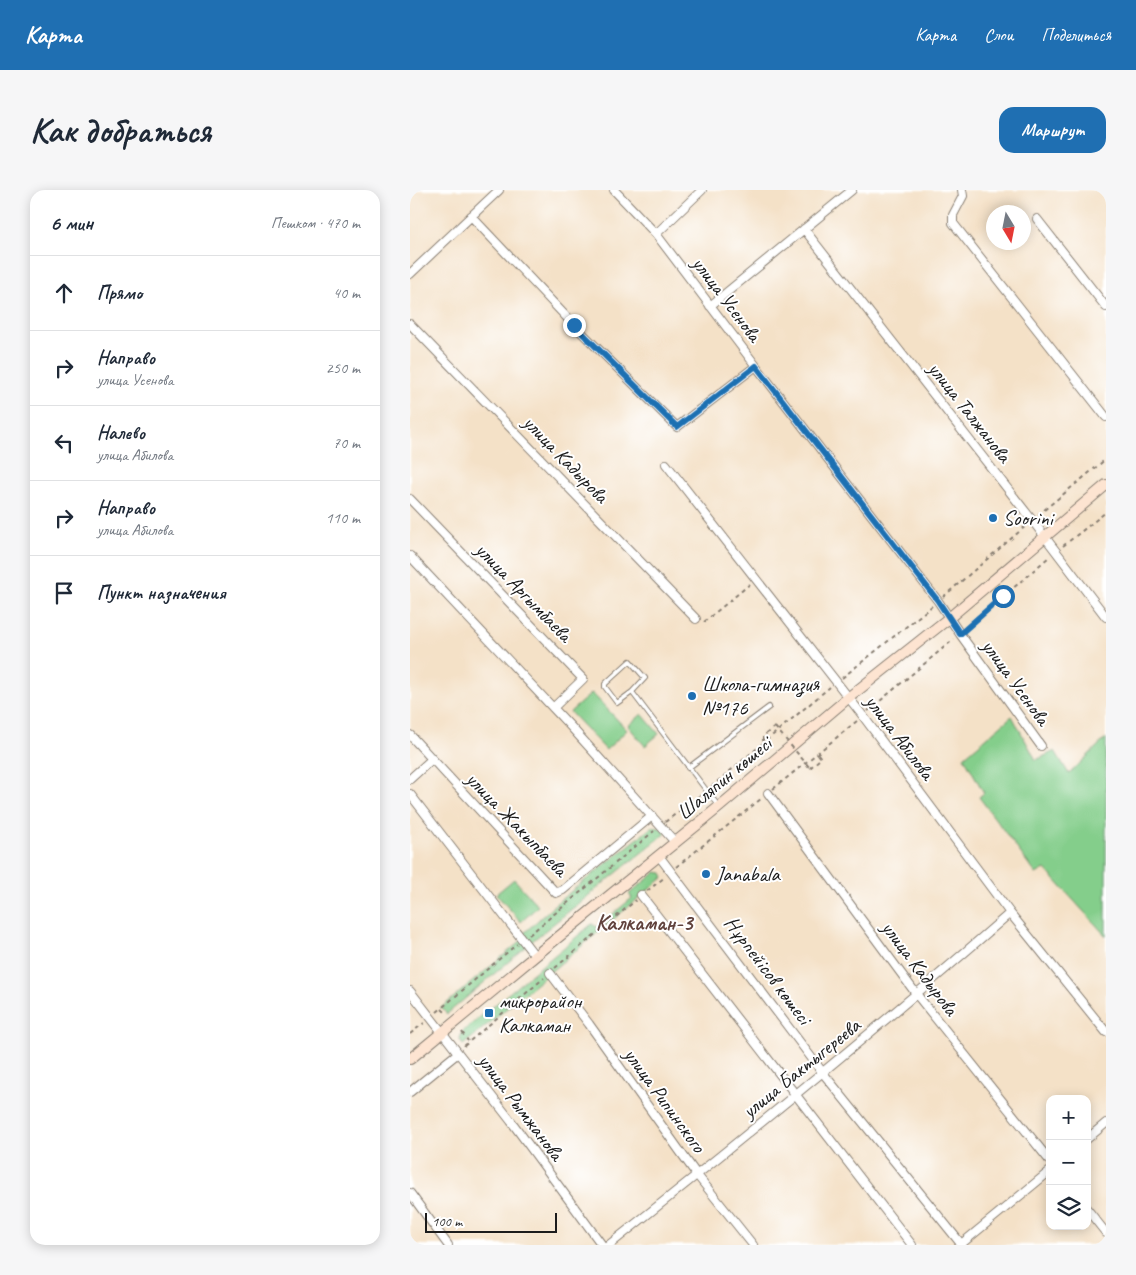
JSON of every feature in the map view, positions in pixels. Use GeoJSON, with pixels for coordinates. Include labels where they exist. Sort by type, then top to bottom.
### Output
{"type":"FeatureCollection","features":[{"type":"Feature","properties":{"kind":"main road","name":"Шаляпин көшесі"},"geometry":{"type":"LineString","coordinates":[[410,1059],[719,807],[848,698],[949,618],[1106,485]]}},
{"type":"Feature","properties":{"kind":"street"},"geometry":{"type":"LineString","coordinates":[[410,274],[499,190]]}},
{"type":"Feature","properties":{"kind":"street","name":"улица Усенова"},"geometry":{"type":"LineString","coordinates":[[614,190],[656,234],[938,601],[1041,746]]}},
{"type":"Feature","properties":{"kind":"street"},"geometry":{"type":"LineString","coordinates":[[656,234],[702,190]]}},
{"type":"Feature","properties":{"kind":"street"},"geometry":{"type":"LineString","coordinates":[[710,306],[852,190]]}},
{"type":"Feature","properties":{"kind":"street"},"geometry":{"type":"LineString","coordinates":[[962,190],[963,196],[953,215],[953,223],[1106,416]]}},
{"type":"Feature","properties":{"kind":"street"},"geometry":{"type":"LineString","coordinates":[[472,216],[574,325],[677,427],[756,366]]}},
{"type":"Feature","properties":{"kind":"street"},"geometry":{"type":"LineString","coordinates":[[1037,219],[1106,307]]}},
{"type":"Feature","properties":{"kind":"street","name":"улица Талжанова"},"geometry":{"type":"LineString","coordinates":[[804,229],[1106,617]]}},
{"type":"Feature","properties":{"kind":"street","name":"улица Кадырова"},"geometry":{"type":"LineString","coordinates":[[410,324],[696,619]]}},
{"type":"Feature","properties":{"kind":"street","name":"улица Абилова"},"geometry":{"type":"LineString","coordinates":[[666,464],[863,716],[1010,913],[1106,1032]]}},
{"type":"Feature","properties":{"kind":"street","name":"улица Аргымбаева"},"geometry":{"type":"LineString","coordinates":[[410,499],[583,679],[553,708]]}},
{"type":"Feature","properties":{"kind":"street"},"geometry":{"type":"LineString","coordinates":[[410,556],[553,708],[675,842]]}},
{"type":"Feature","properties":{"kind":"street","name":"улица Жакыпбаева"},"geometry":{"type":"LineString","coordinates":[[410,735],[556,893],[563,890],[652,816]]}},
{"type":"Feature","properties":{"kind":"street"},"geometry":{"type":"LineString","coordinates":[[410,779],[432,759]]}},
{"type":"Feature","properties":{"kind":"street","name":"улица Кадырова"},"geometry":{"type":"LineString","coordinates":[[768,793],[917,995],[1046,1156]]}},
{"type":"Feature","properties":{"kind":"street"},"geometry":{"type":"LineString","coordinates":[[410,794],[535,956]]}},
{"type":"Feature","properties":{"kind":"street","name":"Нұрпейісов көшесі"},"geometry":{"type":"LineString","coordinates":[[659,856],[823,1073],[961,1245]]}},
{"type":"Feature","properties":{"kind":"street"},"geometry":{"type":"LineString","coordinates":[[642,895],[912,1245]]}},
{"type":"Feature","properties":{"kind":"street","name":"улица Бактыгереева"},"geometry":{"type":"LineString","coordinates":[[609,1245],[796,1096],[917,995],[1010,913]]}},
{"type":"Feature","properties":{"kind":"street","name":"улица Рипинского"},"geometry":{"type":"LineString","coordinates":[[550,973],[589,1024],[697,1175],[753,1245]]}},
{"type":"Feature","properties":{"kind":"street","name":"улица Рымжанова"},"geometry":{"type":"LineString","coordinates":[[410,991],[602,1245]]}},
{"type":"Feature","properties":{"kind":"street"},"geometry":{"type":"LineString","coordinates":[[410,1092],[458,1053]]}},
{"type":"Feature","properties":{"kind":"street"},"geometry":{"type":"LineString","coordinates":[[1091,1136],[1106,1123]]}},
{"type":"Feature","properties":{"kind":"street"},"geometry":{"type":"LineString","coordinates":[[961,1245],[1046,1174]]}},
{"type":"Feature","properties":{"kind":"street"},"geometry":{"type":"LineString","coordinates":[[410,1193],[448,1245]]}},
{"type":"Feature","properties":{"kind":"street"},"geometry":{"type":"LineString","coordinates":[[1091,1214],[1106,1233]]}},
{"type":"Feature","properties":{"kind":"lane"},"geometry":{"type":"LineString","coordinates":[[630,661],[645,678],[632,692],[617,703],[604,687],[630,661]]}},
{"type":"Feature","properties":{"kind":"lane"},"geometry":{"type":"LineString","coordinates":[[632,692],[719,807]]}},
{"type":"Feature","properties":{"kind":"lane"},"geometry":{"type":"LineString","coordinates":[[688,768],[769,707]]}},
{"type":"Feature","properties":{"kind":"path"},"geometry":{"type":"LineString","coordinates":[[410,1034],[660,826],[706,791],[836,682],[938,601],[1032,520],[1106,460]]}},
{"type":"Feature","properties":{"kind":"path"},"geometry":{"type":"LineString","coordinates":[[458,1053],[468,1041],[642,895],[863,716],[1056,552],[1106,512]]}},
{"type":"Feature","properties":{"kind":"path"},"geometry":{"type":"LineString","coordinates":[[696,619],[704,622],[756,579]]}},
{"type":"Feature","properties":{"kind":"path"},"geometry":{"type":"LineString","coordinates":[[763,742],[763,736],[775,727],[810,768],[821,758],[818,753]]}},
{"type":"Feature","properties":{"kind":"path"},"geometry":{"type":"LineString","coordinates":[[441,1008],[447,1014]]}},
{"type":"Feature","properties":{"kind":"path"},"geometry":{"type":"LineString","coordinates":[[462,1032],[468,1041]]}},
{"type":"Feature","properties":{"kind":"green space"},"geometry":{"type":"Polygon","coordinates":[[[592,693],[627,730],[606,750],[570,712],[592,693]]]}},
{"type":"Feature","properties":{"kind":"green space"},"geometry":{"type":"Polygon","coordinates":[[[642,714],[659,734],[645,746],[628,726],[642,714]]]}},
{"type":"Feature","properties":{"kind":"green space"},"geometry":{"type":"Polygon","coordinates":[[[1012,716],[1036,760],[1055,751],[1069,774],[1106,738],[1106,936],[1045,869],[1036,874],[979,797],[984,793],[964,757],[1012,716]]]}},
{"type":"Feature","properties":{"kind":"green space"},"geometry":{"type":"Polygon","coordinates":[[[652,827],[661,828],[666,833],[531,942],[524,933],[559,901],[652,827]]]}},
{"type":"Feature","properties":{"kind":"green space"},"geometry":{"type":"Polygon","coordinates":[[[656,872],[662,873],[664,877],[463,1045],[460,1040],[462,1032],[592,924],[597,927],[632,898],[629,894],[656,872]]]}},
{"type":"Feature","properties":{"kind":"green space"},"geometry":{"type":"Polygon","coordinates":[[[514,879],[538,906],[521,922],[496,894],[514,879]]]}},
{"type":"Feature","properties":{"kind":"green space"},"geometry":{"type":"Polygon","coordinates":[[[522,940],[527,946],[447,1014],[441,1008],[522,940]]]}},
{"type":"Feature","properties":{"kind":"place","name":"Soorini"},"geometry":{"type":"Point","coordinates":[993,518]}},
{"type":"Feature","properties":{"kind":"place","name":"Школа-гимназия №176"},"geometry":{"type":"Point","coordinates":[692,696]}},
{"type":"Feature","properties":{"kind":"place","name":"Janabala"},"geometry":{"type":"Point","coordinates":[706,874]}},
{"type":"Feature","properties":{"kind":"place","name":"микрорайон Калкаман"},"geometry":{"type":"Point","coordinates":[489,1013]}},
{"type":"Feature","properties":{"kind":"district","name":"Калкаман-3"},"geometry":{"type":"Point","coordinates":[644,922]}},
{"type":"Feature","properties":{"kind":"route"},"geometry":{"type":"LineString","coordinates":[[574,325],[677,427],[756,366],[938,601],[960,634],[1003,596]]}}]}
